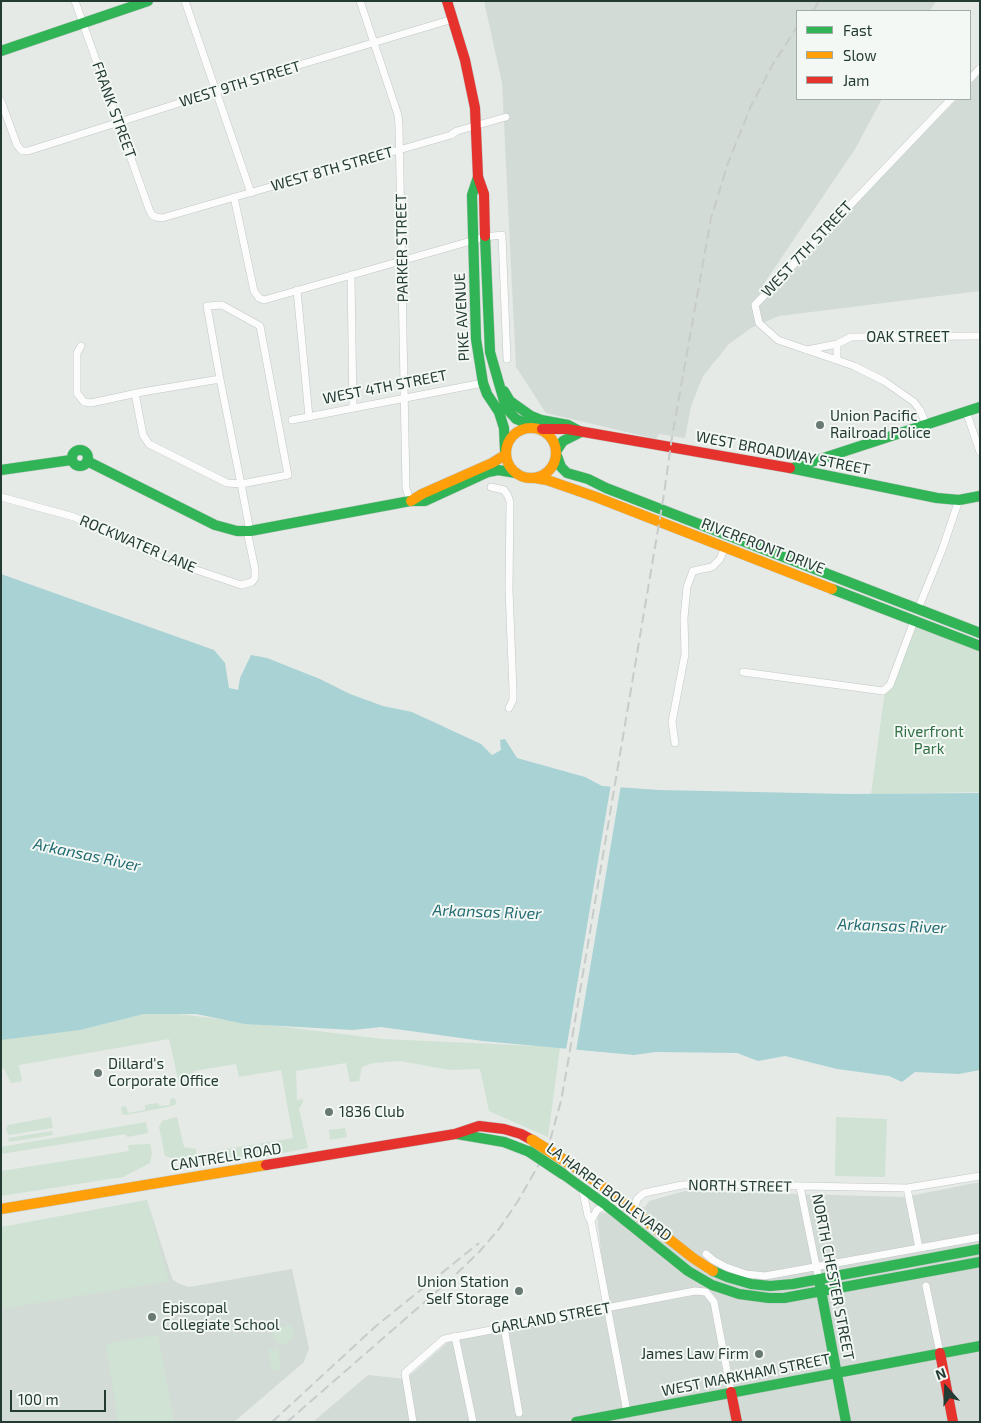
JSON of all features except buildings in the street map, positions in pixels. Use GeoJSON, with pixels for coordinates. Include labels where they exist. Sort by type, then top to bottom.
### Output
{"type":"FeatureCollection","features":[{"type":"Feature","properties":{"kind":"main road"},"geometry":{"type":"LineString","coordinates":[[1,52],[148,1]]}},
{"type":"Feature","properties":{"kind":"main road","name":"PIKE AVENUE"},"geometry":{"type":"LineString","coordinates":[[447,1],[469,75],[476,126],[478,177],[484,194],[489,338],[494,367],[506,408],[521,422],[539,428]]}},
{"type":"Feature","properties":{"kind":"main road","name":"PIKE AVENUE"},"geometry":{"type":"LineString","coordinates":[[478,177],[472,194],[476,339],[483,383],[502,420],[506,436],[505,452]]}},
{"type":"Feature","properties":{"kind":"main road"},"geometry":{"type":"LineString","coordinates":[[499,383],[510,400],[525,412],[540,420],[568,425],[581,432]]}},
{"type":"Feature","properties":{"kind":"main road"},"geometry":{"type":"LineString","coordinates":[[792,468],[980,407]]}},
{"type":"Feature","properties":{"kind":"main road"},"geometry":{"type":"LineString","coordinates":[[410,501],[492,464],[505,452],[509,439],[517,431],[523,428],[539,428],[550,437],[557,453],[560,467],[567,473],[588,479],[606,488],[980,632]]}},
{"type":"Feature","properties":{"kind":"main road","name":"WEST BROADWAY STREET"},"geometry":{"type":"LineString","coordinates":[[539,428],[567,429],[792,468],[937,498],[959,500],[980,496]]}},
{"type":"Feature","properties":{"kind":"main road"},"geometry":{"type":"LineString","coordinates":[[505,452],[508,464],[516,473],[522,477],[535,478],[551,468],[563,441],[581,432]]}},
{"type":"Feature","properties":{"kind":"main road"},"geometry":{"type":"LineString","coordinates":[[1,470],[72,460],[76,465],[83,466],[87,461],[215,525],[228,530],[248,531],[410,501],[425,501],[488,472],[498,470],[516,473]]}},
{"type":"Feature","properties":{"kind":"main road","name":"RIVERFRONT DRIVE"},"geometry":{"type":"LineString","coordinates":[[535,478],[547,480],[596,497],[980,646]]}},
{"type":"Feature","properties":{"kind":"main road"},"geometry":{"type":"LineString","coordinates":[[914,620],[918,608]]}},
{"type":"Feature","properties":{"kind":"main road","name":"LA HARPE BOULEVARD"},"geometry":{"type":"LineString","coordinates":[[455,1134],[479,1126],[515,1132],[532,1140],[570,1164],[633,1209],[692,1258],[726,1277],[751,1284],[781,1286],[980,1249]]}},
{"type":"Feature","properties":{"kind":"main road","name":"LA HARPE BOULEVARD"},"geometry":{"type":"LineString","coordinates":[[455,1134],[504,1142],[530,1152],[606,1204],[688,1270],[712,1285],[739,1294],[784,1298],[980,1262]]}},
{"type":"Feature","properties":{"kind":"main road","name":"CANTRELL ROAD"},"geometry":{"type":"LineString","coordinates":[[1,1209],[455,1134]]}},
{"type":"Feature","properties":{"kind":"main road","name":"NORTH CHESTER STREET"},"geometry":{"type":"LineString","coordinates":[[819,1280],[846,1422]]}},
{"type":"Feature","properties":{"kind":"main road","name":"WEST MARKHAM STREET"},"geometry":{"type":"LineString","coordinates":[[576,1422],[628,1417],[732,1392],[980,1346]]}},
{"type":"Feature","properties":{"kind":"main road"},"geometry":{"type":"LineString","coordinates":[[940,1353],[952,1422]]}},
{"type":"Feature","properties":{"kind":"main road"},"geometry":{"type":"LineString","coordinates":[[732,1392],[737,1422]]}},
{"type":"Feature","properties":{"kind":"street","name":"FRANK STREET"},"geometry":{"type":"LineString","coordinates":[[75,1],[149,208],[156,218]]}},
{"type":"Feature","properties":{"kind":"street"},"geometry":{"type":"LineString","coordinates":[[185,1],[251,193]]}},
{"type":"Feature","properties":{"kind":"street","name":"PARKER STREET"},"geometry":{"type":"LineString","coordinates":[[360,1],[398,115],[406,488],[410,501]]}},
{"type":"Feature","properties":{"kind":"street","name":"WEST 9TH STREET"},"geometry":{"type":"LineString","coordinates":[[1,101],[17,145],[22,151],[28,151],[216,91],[452,20]]}},
{"type":"Feature","properties":{"kind":"street"},"geometry":{"type":"LineString","coordinates":[[971,78],[980,68]]}},
{"type":"Feature","properties":{"kind":"street","name":"WEST 7TH STREET"},"geometry":{"type":"LineString","coordinates":[[836,360],[778,340],[758,321],[755,305],[950,100]]}},
{"type":"Feature","properties":{"kind":"street","name":"WEST 8TH STREET"},"geometry":{"type":"LineString","coordinates":[[156,218],[234,198],[506,118]]}},
{"type":"Feature","properties":{"kind":"street"},"geometry":{"type":"LineString","coordinates":[[234,198],[254,291],[259,298],[264,300],[473,240],[502,235],[507,359]]}},
{"type":"Feature","properties":{"kind":"street"},"geometry":{"type":"LineString","coordinates":[[351,275],[353,408]]}},
{"type":"Feature","properties":{"kind":"street"},"geometry":{"type":"LineString","coordinates":[[297,290],[309,417]]}},
{"type":"Feature","properties":{"kind":"street"},"geometry":{"type":"LineString","coordinates":[[135,393],[143,435],[149,444],[227,483],[240,484],[288,475],[260,326],[222,305],[207,306],[240,484],[248,531]]}},
{"type":"Feature","properties":{"kind":"street","name":"OAK STREET"},"geometry":{"type":"LineString","coordinates":[[807,350],[837,344],[851,337],[980,336]]}},
{"type":"Feature","properties":{"kind":"street"},"geometry":{"type":"LineString","coordinates":[[837,344],[836,360],[869,373],[894,387],[917,406],[926,424]]}},
{"type":"Feature","properties":{"kind":"street"},"geometry":{"type":"LineString","coordinates":[[81,346],[77,352],[76,385],[78,393],[84,402],[91,403],[135,393],[220,379]]}},
{"type":"Feature","properties":{"kind":"street","name":"WEST 4TH STREET"},"geometry":{"type":"LineString","coordinates":[[292,420],[483,383]]}},
{"type":"Feature","properties":{"kind":"street"},"geometry":{"type":"LineString","coordinates":[[966,411],[980,452]]}},
{"type":"Feature","properties":{"kind":"street"},"geometry":{"type":"LineString","coordinates":[[491,487],[504,490],[510,502],[513,700],[509,708]]}},
{"type":"Feature","properties":{"kind":"street","name":"ROCKWATER LANE"},"geometry":{"type":"LineString","coordinates":[[1,497],[74,517],[161,558],[241,585],[252,582],[255,578],[248,531]]}},
{"type":"Feature","properties":{"kind":"street"},"geometry":{"type":"LineString","coordinates":[[918,608],[942,550],[959,500]]}},
{"type":"Feature","properties":{"kind":"street"},"geometry":{"type":"LineString","coordinates":[[675,743],[672,722],[685,654],[684,618],[686,587],[693,571],[712,567],[720,559],[725,547]]}},
{"type":"Feature","properties":{"kind":"street"},"geometry":{"type":"LineString","coordinates":[[743,672],[883,691],[890,685],[914,620]]}},
{"type":"Feature","properties":{"kind":"street","name":"NORTH STREET"},"geometry":{"type":"LineString","coordinates":[[633,1209],[637,1199],[644,1193],[682,1185],[908,1188],[980,1176]]}},
{"type":"Feature","properties":{"kind":"street"},"geometry":{"type":"LineString","coordinates":[[582,1187],[588,1216],[591,1221],[628,1417]]}},
{"type":"Feature","properties":{"kind":"street","name":"NORTH CHESTER STREET"},"geometry":{"type":"LineString","coordinates":[[800,1187],[819,1280]]}},
{"type":"Feature","properties":{"kind":"street"},"geometry":{"type":"LineString","coordinates":[[908,1188],[919,1248]]}},
{"type":"Feature","properties":{"kind":"street"},"geometry":{"type":"LineString","coordinates":[[591,1221],[595,1212],[606,1204]]}},
{"type":"Feature","properties":{"kind":"street"},"geometry":{"type":"LineString","coordinates":[[706,1254],[720,1264],[738,1271],[757,1275],[773,1275],[980,1237]]}},
{"type":"Feature","properties":{"kind":"street"},"geometry":{"type":"LineString","coordinates":[[926,1286],[940,1353]]}},
{"type":"Feature","properties":{"kind":"street","name":"GARLAND STREET"},"geometry":{"type":"LineString","coordinates":[[413,1422],[405,1373],[444,1339],[695,1291],[708,1294],[714,1302],[732,1392]]}},
{"type":"Feature","properties":{"kind":"street"},"geometry":{"type":"LineString","coordinates":[[504,1327],[519,1413]]}},
{"type":"Feature","properties":{"kind":"street"},"geometry":{"type":"LineString","coordinates":[[456,1336],[473,1422]]}},
{"type":"Feature","properties":{"kind":"shaded area"},"geometry":{"type":"Polygon","coordinates":[[[484,1],[936,1],[931,10],[796,10],[796,100],[881,100],[855,149],[765,282],[770,292],[956,100],[971,100],[971,85],[980,73],[980,291],[779,316],[751,328],[729,344],[703,376],[691,406],[685,438],[659,434],[656,439],[546,413],[516,367],[502,83],[484,1]]]}},
{"type":"Feature","properties":{"kind":"shaded area"},"geometry":{"type":"Polygon","coordinates":[[[980,1182],[980,1422],[313,1422],[368,1375],[406,1379],[455,1336],[607,1308],[597,1214],[645,1207],[649,1201],[685,1191],[905,1197],[980,1182]]]}},
{"type":"Feature","properties":{"kind":"shaded area","name":"Episcopal Collegiate School"},"geometry":{"type":"Polygon","coordinates":[[[147,1200],[173,1280],[180,1284],[189,1287],[292,1269],[309,1348],[304,1362],[234,1422],[1,1422],[1,1228],[147,1200]]]}},
{"type":"Feature","properties":{"kind":"green space","name":"Riverfront Park"},"geometry":{"type":"Polygon","coordinates":[[[914,621],[980,646],[980,792],[871,794],[885,690],[914,621]]]}},
{"type":"Feature","properties":{"kind":"green space"},"geometry":{"type":"Polygon","coordinates":[[[170,1013],[383,1039],[560,1047],[548,1137],[489,1111],[480,1069],[450,1070],[400,1061],[373,1063],[362,1067],[359,1081],[350,1082],[346,1063],[296,1071],[297,1100],[303,1099],[299,1109],[308,1148],[258,1158],[207,1163],[186,1162],[165,1156],[159,1127],[162,1121],[177,1117],[184,1147],[196,1149],[196,1154],[293,1138],[281,1070],[239,1077],[236,1064],[194,1071],[195,1081],[179,1084],[169,1039],[19,1065],[22,1081],[11,1083],[4,1069],[1,1069],[1,1039],[80,1030],[144,1014],[170,1013]]]}},
{"type":"Feature","properties":{"kind":"green space"},"geometry":{"type":"Polygon","coordinates":[[[175,1098],[176,1104],[172,1106],[126,1115],[122,1114],[121,1107],[126,1106],[128,1113],[145,1110],[145,1105],[158,1103],[160,1106],[170,1105],[170,1099],[175,1098]]]}},
{"type":"Feature","properties":{"kind":"green space"},"geometry":{"type":"Polygon","coordinates":[[[51,1117],[53,1128],[9,1135],[6,1130],[8,1125],[51,1117]]]}},
{"type":"Feature","properties":{"kind":"green space"},"geometry":{"type":"Polygon","coordinates":[[[836,1117],[887,1119],[885,1177],[835,1176],[836,1117]]]}},
{"type":"Feature","properties":{"kind":"green space"},"geometry":{"type":"Polygon","coordinates":[[[146,1122],[148,1133],[127,1137],[126,1134],[1,1154],[1,1147],[146,1122]]]}},
{"type":"Feature","properties":{"kind":"green space"},"geometry":{"type":"Polygon","coordinates":[[[345,1128],[347,1137],[330,1140],[329,1130],[345,1128]]]}},
{"type":"Feature","properties":{"kind":"green space"},"geometry":{"type":"Polygon","coordinates":[[[52,1131],[53,1135],[9,1142],[8,1138],[52,1131]]]}},
{"type":"Feature","properties":{"kind":"green space"},"geometry":{"type":"Polygon","coordinates":[[[150,1144],[152,1152],[150,1163],[123,1177],[1,1196],[1,1171],[129,1151],[128,1145],[150,1144]]]}},
{"type":"Feature","properties":{"kind":"green space"},"geometry":{"type":"Polygon","coordinates":[[[147,1200],[169,1281],[1,1309],[1,1227],[147,1200]]]}},
{"type":"Feature","properties":{"kind":"green space"},"geometry":{"type":"Polygon","coordinates":[[[288,1324],[294,1332],[292,1340],[285,1344],[277,1343],[272,1330],[288,1326],[288,1324]]]}},
{"type":"Feature","properties":{"kind":"green space"},"geometry":{"type":"Polygon","coordinates":[[[158,1335],[174,1422],[118,1422],[106,1344],[158,1335]]]}},
{"type":"Feature","properties":{"kind":"green space"},"geometry":{"type":"Polygon","coordinates":[[[278,1348],[281,1370],[272,1371],[268,1350],[278,1348]]]}},
{"type":"Feature","properties":{"kind":"water","name":"Arkansas River"},"geometry":{"type":"Polygon","coordinates":[[[1,574],[214,650],[225,663],[229,688],[238,690],[240,678],[251,655],[267,658],[320,679],[350,694],[383,706],[412,712],[481,744],[492,755],[501,750],[500,740],[505,739],[517,758],[585,777],[602,786],[659,790],[849,794],[980,793],[980,1070],[959,1074],[915,1072],[902,1082],[889,1076],[837,1069],[785,1056],[758,1061],[737,1053],[656,1052],[634,1055],[483,1041],[381,1027],[353,1030],[245,1024],[196,1014],[144,1014],[80,1030],[1,1040],[1,574]]]}},
{"type":"Feature","properties":{"kind":"pier"},"geometry":{"type":"Polygon","coordinates":[[[611,784],[621,785],[576,1051],[566,1050],[611,784]]]}},
{"type":"Feature","properties":{"kind":"railway"},"geometry":{"type":"LineString","coordinates":[[814,10],[819,1]]}},
{"type":"Feature","properties":{"kind":"railway"},"geometry":{"type":"LineString","coordinates":[[287,1422],[451,1279],[479,1252],[499,1229],[518,1201],[542,1159],[551,1137],[561,1101],[567,1068],[672,437],[711,218],[728,163],[751,106],[773,64],[796,29]]}},
{"type":"Feature","properties":{"kind":"railway"},"geometry":{"type":"LineString","coordinates":[[272,1422],[376,1326],[479,1243]]}},
{"type":"Feature","properties":{"kind":"traffic: fast"},"geometry":{"type":"LineString","coordinates":[[1,51],[148,1]]}},
{"type":"Feature","properties":{"kind":"traffic: fast"},"geometry":{"type":"LineString","coordinates":[[478,177],[472,195],[476,339],[483,383],[487,394],[499,412],[504,428],[505,450]]}},
{"type":"Feature","properties":{"kind":"traffic: fast"},"geometry":{"type":"LineString","coordinates":[[485,236],[490,352],[506,408],[516,419],[535,427]]}},
{"type":"Feature","properties":{"kind":"traffic: fast"},"geometry":{"type":"LineString","coordinates":[[504,391],[510,401],[531,416],[541,420],[568,425],[581,432]]}},
{"type":"Feature","properties":{"kind":"traffic: fast"},"geometry":{"type":"LineString","coordinates":[[793,468],[980,407]]}},
{"type":"Feature","properties":{"kind":"traffic: fast"},"geometry":{"type":"LineString","coordinates":[[557,450],[563,441],[581,432]]}},
{"type":"Feature","properties":{"kind":"traffic: fast"},"geometry":{"type":"LineString","coordinates":[[77,450],[83,450],[88,455],[88,458],[86,464],[77,466],[72,461],[72,455],[77,450]]}},
{"type":"Feature","properties":{"kind":"traffic: fast"},"geometry":{"type":"LineString","coordinates":[[557,456],[561,467],[567,473],[588,479],[606,488],[980,633]]}},
{"type":"Feature","properties":{"kind":"traffic: fast"},"geometry":{"type":"LineString","coordinates":[[1,470],[71,460]]}},
{"type":"Feature","properties":{"kind":"traffic: fast"},"geometry":{"type":"LineString","coordinates":[[87,461],[215,525],[237,531],[250,531],[410,501],[425,501],[488,472],[498,470],[516,473]]}},
{"type":"Feature","properties":{"kind":"traffic: fast"},"geometry":{"type":"LineString","coordinates":[[790,468],[937,498],[959,500],[980,496]]}},
{"type":"Feature","properties":{"kind":"traffic: fast"},"geometry":{"type":"LineString","coordinates":[[832,589],[980,646]]}},
{"type":"Feature","properties":{"kind":"traffic: fast"},"geometry":{"type":"LineString","coordinates":[[457,1134],[504,1142],[530,1152]]}},
{"type":"Feature","properties":{"kind":"traffic: fast"},"geometry":{"type":"LineString","coordinates":[[530,1152],[563,1174]]}},
{"type":"Feature","properties":{"kind":"traffic: fast"},"geometry":{"type":"LineString","coordinates":[[563,1174],[606,1205],[688,1271],[712,1285],[739,1294],[784,1298],[980,1262]]}},
{"type":"Feature","properties":{"kind":"traffic: fast"},"geometry":{"type":"LineString","coordinates":[[713,1271],[751,1284],[770,1286],[793,1284],[980,1249]]}},
{"type":"Feature","properties":{"kind":"traffic: fast"},"geometry":{"type":"LineString","coordinates":[[819,1280],[846,1422]]}},
{"type":"Feature","properties":{"kind":"traffic: fast"},"geometry":{"type":"LineString","coordinates":[[576,1422],[980,1346]]}},
{"type":"Feature","properties":{"kind":"traffic: slow"},"geometry":{"type":"LineString","coordinates":[[536,428],[549,435],[555,443],[556,453],[555,463],[549,471],[541,477],[526,478],[513,471],[507,463],[506,448],[513,435],[521,429],[536,428]]}},
{"type":"Feature","properties":{"kind":"traffic: slow"},"geometry":{"type":"LineString","coordinates":[[411,501],[505,455]]}},
{"type":"Feature","properties":{"kind":"traffic: slow"},"geometry":{"type":"LineString","coordinates":[[535,478],[547,480],[596,497],[832,589]]}},
{"type":"Feature","properties":{"kind":"traffic: slow"},"geometry":{"type":"LineString","coordinates":[[532,1140],[570,1164]]}},
{"type":"Feature","properties":{"kind":"traffic: slow"},"geometry":{"type":"LineString","coordinates":[[570,1164],[602,1186],[693,1258],[713,1271]]}},
{"type":"Feature","properties":{"kind":"traffic: slow"},"geometry":{"type":"LineString","coordinates":[[1,1209],[266,1165]]}},
{"type":"Feature","properties":{"kind":"traffic: jam"},"geometry":{"type":"LineString","coordinates":[[447,1],[465,60],[475,108],[478,177],[484,194],[485,236]]}},
{"type":"Feature","properties":{"kind":"traffic: jam"},"geometry":{"type":"LineString","coordinates":[[542,429],[567,429],[790,468]]}},
{"type":"Feature","properties":{"kind":"traffic: jam"},"geometry":{"type":"LineString","coordinates":[[266,1165],[455,1134],[479,1126],[504,1129],[521,1134],[532,1140]]}},
{"type":"Feature","properties":{"kind":"traffic: jam"},"geometry":{"type":"LineString","coordinates":[[940,1353],[953,1422]]}},
{"type":"Feature","properties":{"kind":"traffic: jam"},"geometry":{"type":"LineString","coordinates":[[731,1392],[737,1422]]}},
{"type":"Feature","properties":{"kind":"place","name":"Union Pacific Railroad Police"},"geometry":{"type":"Point","coordinates":[820,425]}},
{"type":"Feature","properties":{"kind":"place","name":"Dillard's Corporate Office"},"geometry":{"type":"Point","coordinates":[98,1073]}},
{"type":"Feature","properties":{"kind":"place","name":"1836 Club"},"geometry":{"type":"Point","coordinates":[329,1112]}},
{"type":"Feature","properties":{"kind":"place","name":"Union Station Self Storage"},"geometry":{"type":"Point","coordinates":[519,1291]}},
{"type":"Feature","properties":{"kind":"place","name":"Episcopal Collegiate School"},"geometry":{"type":"Point","coordinates":[152,1317]}},
{"type":"Feature","properties":{"kind":"place","name":"James Law Firm"},"geometry":{"type":"Point","coordinates":[759,1354]}}]}
